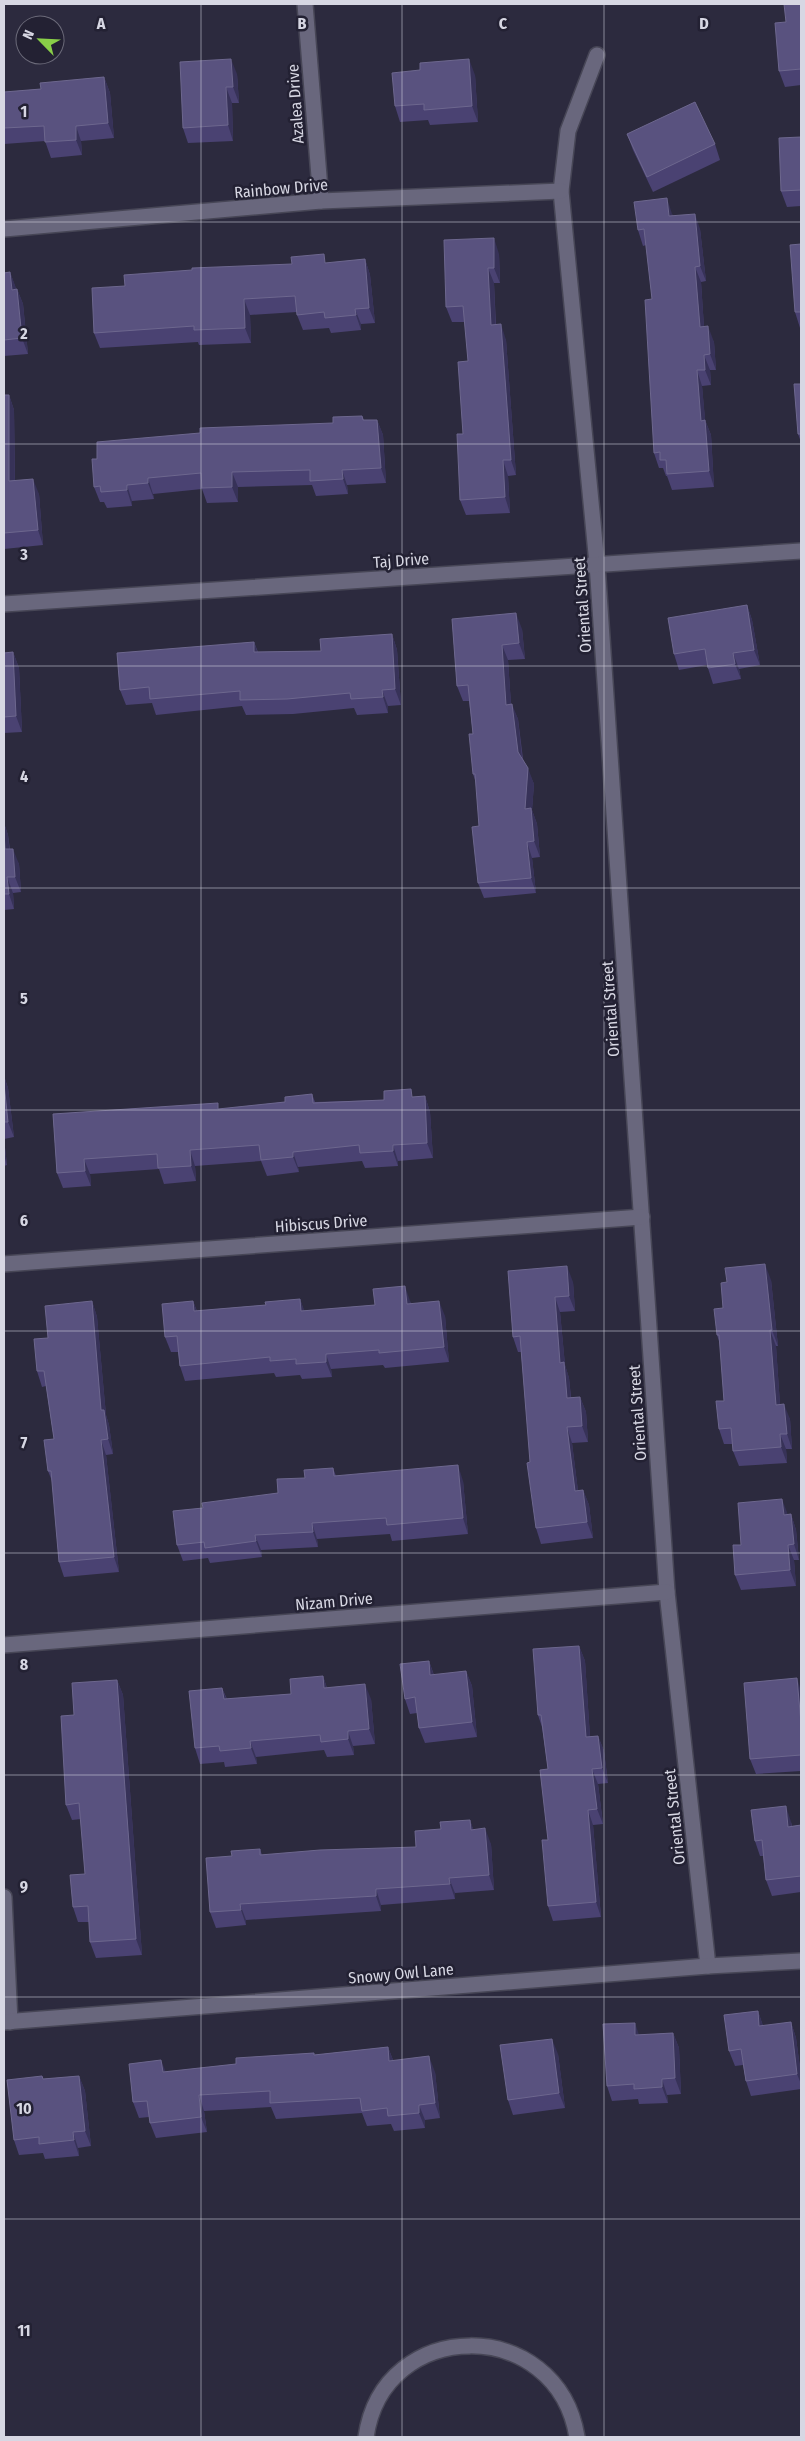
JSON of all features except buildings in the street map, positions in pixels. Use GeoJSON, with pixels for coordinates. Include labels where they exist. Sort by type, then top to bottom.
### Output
{"type":"FeatureCollection","features":[{"type":"Feature","properties":{"kind":"street","name":"Azalea Drive"},"geometry":{"type":"LineString","coordinates":[[305,4],[321,202]]}},
{"type":"Feature","properties":{"kind":"street","name":"Oriental Street"},"geometry":{"type":"LineString","coordinates":[[597,55],[568,131],[561,191],[597,564],[667,1592],[708,1966]]}},
{"type":"Feature","properties":{"kind":"street","name":"Rainbow Drive"},"geometry":{"type":"LineString","coordinates":[[4,229],[321,202],[561,191]]}},
{"type":"Feature","properties":{"kind":"street","name":"Taj Drive"},"geometry":{"type":"LineString","coordinates":[[4,604],[801,551]]}},
{"type":"Feature","properties":{"kind":"street","name":"Hibiscus Drive"},"geometry":{"type":"LineString","coordinates":[[4,1264],[642,1217]]}},
{"type":"Feature","properties":{"kind":"street","name":"Nizam Drive"},"geometry":{"type":"LineString","coordinates":[[4,1645],[667,1592]]}},
{"type":"Feature","properties":{"kind":"street"},"geometry":{"type":"LineString","coordinates":[[4,1897],[7,2022]]}},
{"type":"Feature","properties":{"kind":"street","name":"Snowy Owl Lane"},"geometry":{"type":"LineString","coordinates":[[7,2022],[708,1966],[801,1961]]}},
{"type":"Feature","properties":{"kind":"street"},"geometry":{"type":"LineString","coordinates":[[366,2437],[376,2404],[385,2390],[402,2371],[422,2357],[437,2350],[470,2345],[486,2346],[518,2355],[545,2374],[565,2400],[577,2437]]}}]}
